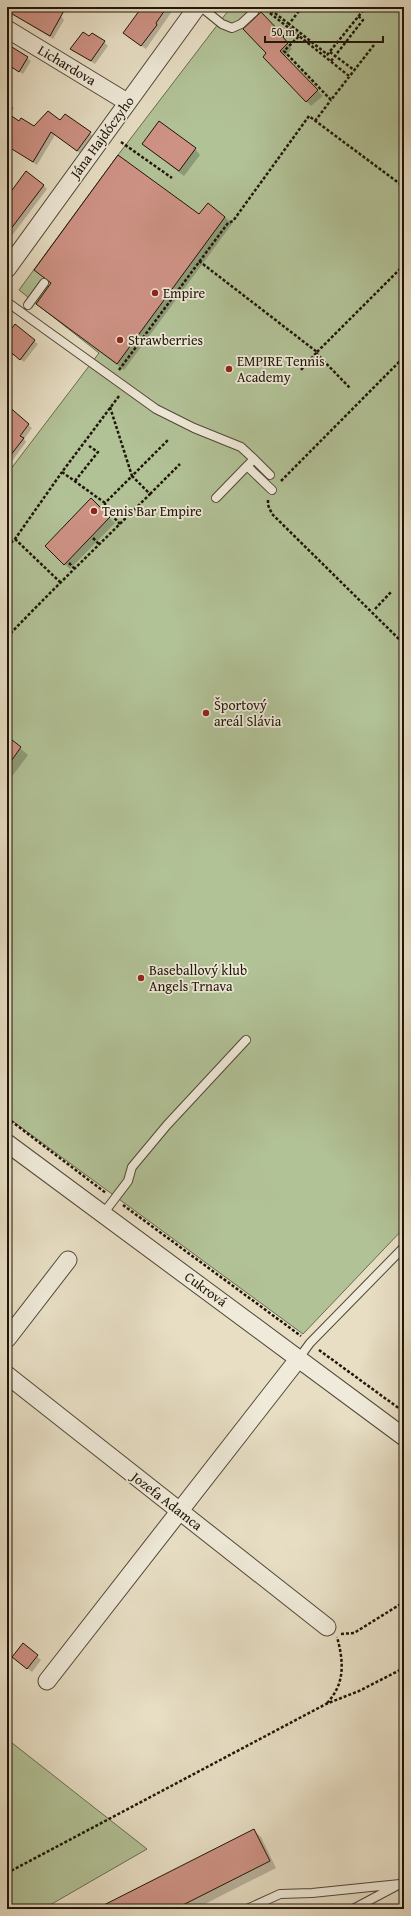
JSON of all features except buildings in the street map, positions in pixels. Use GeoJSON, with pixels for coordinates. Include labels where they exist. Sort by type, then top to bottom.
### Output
{"type":"FeatureCollection","features":[{"type":"Feature","properties":{"kind":"street","name":"Jána Hajdóczyho"},"geometry":{"type":"LineString","coordinates":[[7,269],[197,7]]}},
{"type":"Feature","properties":{"kind":"street","name":"Lichardova"},"geometry":{"type":"LineString","coordinates":[[7,29],[128,102]]}},
{"type":"Feature","properties":{"kind":"street","name":"Cukrová"},"geometry":{"type":"LineString","coordinates":[[7,1142],[404,1437]]}},
{"type":"Feature","properties":{"kind":"street"},"geometry":{"type":"LineString","coordinates":[[7,1339],[68,1260]]}},
{"type":"Feature","properties":{"kind":"street"},"geometry":{"type":"LineString","coordinates":[[47,1681],[299,1358]]}},
{"type":"Feature","properties":{"kind":"street","name":"Jozefa Adamca"},"geometry":{"type":"LineString","coordinates":[[7,1375],[327,1627]]}},
{"type":"Feature","properties":{"kind":"lane"},"geometry":{"type":"LineString","coordinates":[[201,7],[222,24],[232,28],[241,24],[254,12]]}},
{"type":"Feature","properties":{"kind":"lane"},"geometry":{"type":"LineString","coordinates":[[28,305],[44,283]]}},
{"type":"Feature","properties":{"kind":"lane"},"geometry":{"type":"LineString","coordinates":[[7,302],[156,409],[194,428],[241,447],[270,474]]}},
{"type":"Feature","properties":{"kind":"lane"},"geometry":{"type":"LineString","coordinates":[[216,498],[254,458]]}},
{"type":"Feature","properties":{"kind":"lane"},"geometry":{"type":"LineString","coordinates":[[247,466],[272,490]]}},
{"type":"Feature","properties":{"kind":"lane"},"geometry":{"type":"LineString","coordinates":[[103,1214],[128,1181],[132,1166],[167,1125],[246,1040]]}},
{"type":"Feature","properties":{"kind":"lane"},"geometry":{"type":"LineString","coordinates":[[299,1358],[310,1343],[404,1247]]}},
{"type":"Feature","properties":{"kind":"lane"},"geometry":{"type":"LineString","coordinates":[[247,1909],[280,1894],[319,1892],[402,1883]]}},
{"type":"Feature","properties":{"kind":"lane"},"geometry":{"type":"LineString","coordinates":[[353,1909],[402,1883]]}},
{"type":"Feature","properties":{"kind":"path"},"geometry":{"type":"LineString","coordinates":[[262,7],[299,36],[328,55],[334,56],[354,70]]}},
{"type":"Feature","properties":{"kind":"path"},"geometry":{"type":"LineString","coordinates":[[267,7],[328,55],[331,61],[349,76]]}},
{"type":"Feature","properties":{"kind":"path"},"geometry":{"type":"LineString","coordinates":[[289,24],[302,7]]}},
{"type":"Feature","properties":{"kind":"path"},"geometry":{"type":"LineString","coordinates":[[328,55],[366,7]]}},
{"type":"Feature","properties":{"kind":"path"},"geometry":{"type":"LineString","coordinates":[[331,61],[363,20],[358,16]]}},
{"type":"Feature","properties":{"kind":"path"},"geometry":{"type":"LineString","coordinates":[[299,36],[284,51],[331,100]]}},
{"type":"Feature","properties":{"kind":"path"},"geometry":{"type":"LineString","coordinates":[[315,121],[374,45]]}},
{"type":"Feature","properties":{"kind":"path"},"geometry":{"type":"LineString","coordinates":[[118,370],[228,223],[232,221],[309,116],[404,187]]}},
{"type":"Feature","properties":{"kind":"path"},"geometry":{"type":"LineString","coordinates":[[121,142],[172,178]]}},
{"type":"Feature","properties":{"kind":"path"},"geometry":{"type":"LineString","coordinates":[[199,261],[317,353],[350,388]]}},
{"type":"Feature","properties":{"kind":"path"},"geometry":{"type":"LineString","coordinates":[[300,370],[404,265]]}},
{"type":"Feature","properties":{"kind":"path"},"geometry":{"type":"LineString","coordinates":[[404,356],[272,490],[268,500],[268,505],[272,514],[404,644]]}},
{"type":"Feature","properties":{"kind":"path"},"geometry":{"type":"LineString","coordinates":[[7,546],[15,539],[62,472],[126,386]]}},
{"type":"Feature","properties":{"kind":"path"},"geometry":{"type":"LineString","coordinates":[[110,407],[132,476],[150,494]]}},
{"type":"Feature","properties":{"kind":"path"},"geometry":{"type":"LineString","coordinates":[[105,503],[168,440]]}},
{"type":"Feature","properties":{"kind":"path"},"geometry":{"type":"LineString","coordinates":[[75,481],[98,452],[89,446]]}},
{"type":"Feature","properties":{"kind":"path"},"geometry":{"type":"LineString","coordinates":[[7,637],[74,568],[180,464]]}},
{"type":"Feature","properties":{"kind":"path"},"geometry":{"type":"LineString","coordinates":[[62,472],[105,503],[105,508],[120,524]]}},
{"type":"Feature","properties":{"kind":"path"},"geometry":{"type":"LineString","coordinates":[[93,538],[99,544]]}},
{"type":"Feature","properties":{"kind":"path"},"geometry":{"type":"LineString","coordinates":[[15,539],[60,582]]}},
{"type":"Feature","properties":{"kind":"path"},"geometry":{"type":"LineString","coordinates":[[69,563],[74,568]]}},
{"type":"Feature","properties":{"kind":"path"},"geometry":{"type":"LineString","coordinates":[[375,609],[392,591]]}},
{"type":"Feature","properties":{"kind":"path"},"geometry":{"type":"LineString","coordinates":[[7,688],[10,691]]}},
{"type":"Feature","properties":{"kind":"path"},"geometry":{"type":"LineString","coordinates":[[7,1118],[114,1199],[404,1412]]}},
{"type":"Feature","properties":{"kind":"path"},"geometry":{"type":"LineString","coordinates":[[326,1704],[335,1695],[341,1678],[342,1655],[336,1635],[354,1632],[404,1602]]}},
{"type":"Feature","properties":{"kind":"path"},"geometry":{"type":"LineString","coordinates":[[7,1873],[326,1704],[359,1691],[404,1668]]}},
{"type":"Feature","properties":{"kind":"green space"},"geometry":{"type":"Polygon","coordinates":[[[231,7],[404,7],[404,1228],[303,1334],[7,1117],[7,474],[99,353],[19,290],[118,155],[231,7]]]}},
{"type":"Feature","properties":{"kind":"green space"},"geometry":{"type":"Polygon","coordinates":[[[7,1739],[147,1849],[43,1909],[7,1909],[7,1739]]]}},
{"type":"Feature","properties":{"kind":"place","name":"Empire"},"geometry":{"type":"Point","coordinates":[155,293]}},
{"type":"Feature","properties":{"kind":"place","name":"Strawberries"},"geometry":{"type":"Point","coordinates":[120,340]}},
{"type":"Feature","properties":{"kind":"place","name":"EMPIRE Tennis Academy"},"geometry":{"type":"Point","coordinates":[229,369]}},
{"type":"Feature","properties":{"kind":"place","name":"Tenis Bar Empire"},"geometry":{"type":"Point","coordinates":[94,511]}},
{"type":"Feature","properties":{"kind":"place","name":"Športový areál Slávia"},"geometry":{"type":"Point","coordinates":[206,713]}},
{"type":"Feature","properties":{"kind":"place","name":"Baseballový klub Angels Trnava"},"geometry":{"type":"Point","coordinates":[141,978]}}]}
